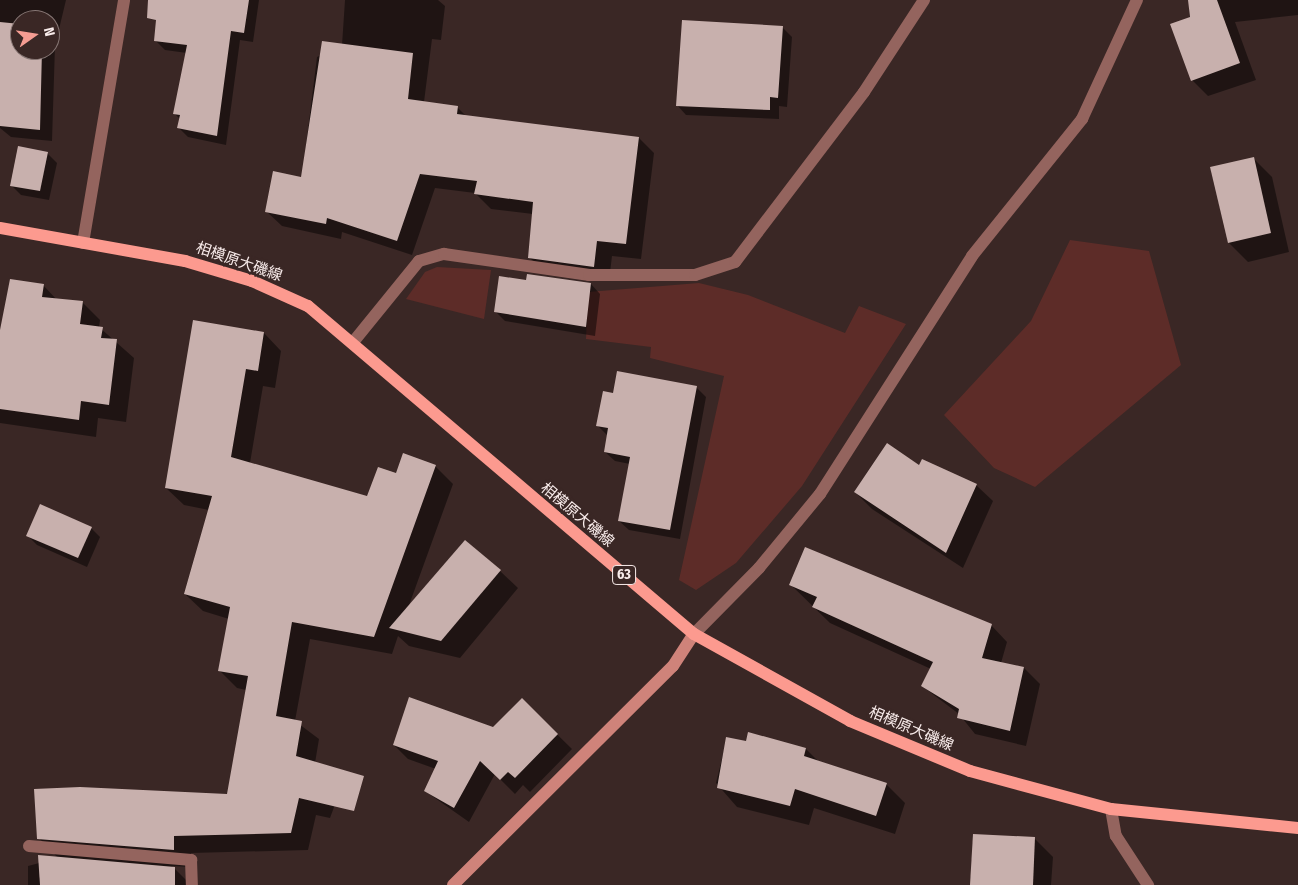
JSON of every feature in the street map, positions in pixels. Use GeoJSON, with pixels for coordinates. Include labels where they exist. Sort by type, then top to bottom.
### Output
{"type":"FeatureCollection","features":[{"type":"Feature","properties":{"kind":"main road","name":"相模原大磯線"},"geometry":{"type":"LineString","coordinates":[[0,228],[185,261],[252,281],[308,306],[354,341],[694,634],[876,732],[970,771],[1111,809],[1298,828]]}},
{"type":"Feature","properties":{"kind":"street"},"geometry":{"type":"LineString","coordinates":[[83,243],[124,0]]}},
{"type":"Feature","properties":{"kind":"street"},"geometry":{"type":"LineString","coordinates":[[354,341],[419,262],[444,254],[589,275],[695,275],[735,262],[864,92],[924,0]]}},
{"type":"Feature","properties":{"kind":"street"},"geometry":{"type":"LineString","coordinates":[[453,885],[673,666],[694,634],[759,568],[820,494],[972,256],[1082,119],[1138,0]]}},
{"type":"Feature","properties":{"kind":"street"},"geometry":{"type":"LineString","coordinates":[[1111,809],[1116,836],[1148,885]]}},
{"type":"Feature","properties":{"kind":"street"},"geometry":{"type":"LineString","coordinates":[[29,846],[192,860],[192,885]]}},
{"type":"Feature","properties":{"kind":"shaded area"},"geometry":{"type":"Polygon","coordinates":[[[1070,240],[1149,251],[1181,365],[1035,487],[994,468],[944,415],[1031,321],[1070,240]]]}},
{"type":"Feature","properties":{"kind":"shaded area"},"geometry":{"type":"Polygon","coordinates":[[[437,267],[491,270],[484,319],[406,299],[425,272],[437,267]]]}},
{"type":"Feature","properties":{"kind":"shaded area"},"geometry":{"type":"Polygon","coordinates":[[[699,283],[748,295],[845,333],[859,306],[906,324],[802,486],[736,563],[696,590],[679,580],[724,376],[650,358],[651,347],[586,339],[588,292],[699,283]]]}},
{"type":"Feature","properties":{"kind":"building"},"geometry":{"type":"Polygon","coordinates":[[[148,0],[249,0],[244,33],[231,31],[217,136],[177,128],[180,115],[173,114],[187,45],[154,41],[156,20],[147,18],[148,0]]]}},
{"type":"Feature","properties":{"kind":"building"},"geometry":{"type":"Polygon","coordinates":[[[1188,0],[1217,0],[1240,63],[1191,81],[1170,24],[1190,17],[1188,0]]]}},
{"type":"Feature","properties":{"kind":"building"},"geometry":{"type":"Polygon","coordinates":[[[682,20],[783,26],[778,98],[770,97],[770,110],[676,106],[682,20]]]}},
{"type":"Feature","properties":{"kind":"building"},"geometry":{"type":"Polygon","coordinates":[[[0,22],[10,23],[10,60],[42,60],[40,130],[0,126],[0,22]]]}},
{"type":"Feature","properties":{"kind":"building"},"geometry":{"type":"Polygon","coordinates":[[[322,41],[413,53],[408,99],[458,106],[457,114],[639,137],[626,244],[597,241],[594,267],[528,258],[533,202],[474,194],[477,181],[420,174],[397,241],[327,218],[326,224],[265,212],[273,171],[301,177],[322,41]]]}},
{"type":"Feature","properties":{"kind":"building"},"geometry":{"type":"Polygon","coordinates":[[[18,146],[48,152],[40,191],[10,186],[18,146]]]}},
{"type":"Feature","properties":{"kind":"building"},"geometry":{"type":"Polygon","coordinates":[[[1254,157],[1271,233],[1228,243],[1210,167],[1254,157]]]}},
{"type":"Feature","properties":{"kind":"building"},"geometry":{"type":"Polygon","coordinates":[[[527,274],[591,283],[586,327],[494,312],[499,276],[526,280],[527,274]]]}},
{"type":"Feature","properties":{"kind":"building"},"geometry":{"type":"Polygon","coordinates":[[[10,279],[44,284],[42,297],[83,301],[80,324],[103,327],[101,338],[117,339],[109,405],[81,401],[79,420],[0,409],[0,330],[10,279]]]}},
{"type":"Feature","properties":{"kind":"building"},"geometry":{"type":"Polygon","coordinates":[[[193,320],[264,332],[258,371],[246,369],[231,457],[367,496],[378,467],[396,473],[403,453],[436,465],[374,637],[292,622],[276,716],[302,721],[296,756],[364,776],[354,811],[299,798],[291,833],[174,836],[174,850],[37,839],[34,789],[80,787],[227,794],[248,676],[218,671],[230,607],[184,594],[212,496],[165,488],[193,320]]]}},
{"type":"Feature","properties":{"kind":"building"},"geometry":{"type":"Polygon","coordinates":[[[617,371],[697,386],[670,530],[618,521],[630,457],[604,452],[608,428],[596,426],[603,391],[613,393],[617,371]]]}},
{"type":"Feature","properties":{"kind":"building"},"geometry":{"type":"Polygon","coordinates":[[[887,443],[919,465],[922,459],[977,484],[946,553],[854,492],[887,443]]]}},
{"type":"Feature","properties":{"kind":"building"},"geometry":{"type":"Polygon","coordinates":[[[40,504],[92,527],[78,558],[26,536],[40,504]]]}},
{"type":"Feature","properties":{"kind":"building"},"geometry":{"type":"Polygon","coordinates":[[[465,540],[501,570],[441,641],[389,628],[465,540]]]}},
{"type":"Feature","properties":{"kind":"building"},"geometry":{"type":"Polygon","coordinates":[[[805,547],[992,624],[982,658],[1024,667],[1010,731],[957,718],[959,709],[921,686],[933,662],[812,607],[817,597],[789,585],[805,547]]]}},
{"type":"Feature","properties":{"kind":"building"},"geometry":{"type":"Polygon","coordinates":[[[409,697],[493,727],[522,698],[558,734],[515,778],[508,772],[500,780],[480,761],[454,808],[424,791],[438,761],[393,745],[409,697]]]}},
{"type":"Feature","properties":{"kind":"building"},"geometry":{"type":"Polygon","coordinates":[[[748,732],[806,748],[804,756],[887,783],[876,816],[795,789],[790,806],[717,788],[726,737],[746,741],[748,732]]]}},
{"type":"Feature","properties":{"kind":"building"},"geometry":{"type":"Polygon","coordinates":[[[973,834],[1035,837],[1033,885],[970,885],[973,834]]]}},
{"type":"Feature","properties":{"kind":"building"},"geometry":{"type":"Polygon","coordinates":[[[38,855],[175,867],[175,885],[40,885],[38,855]]]}}]}
